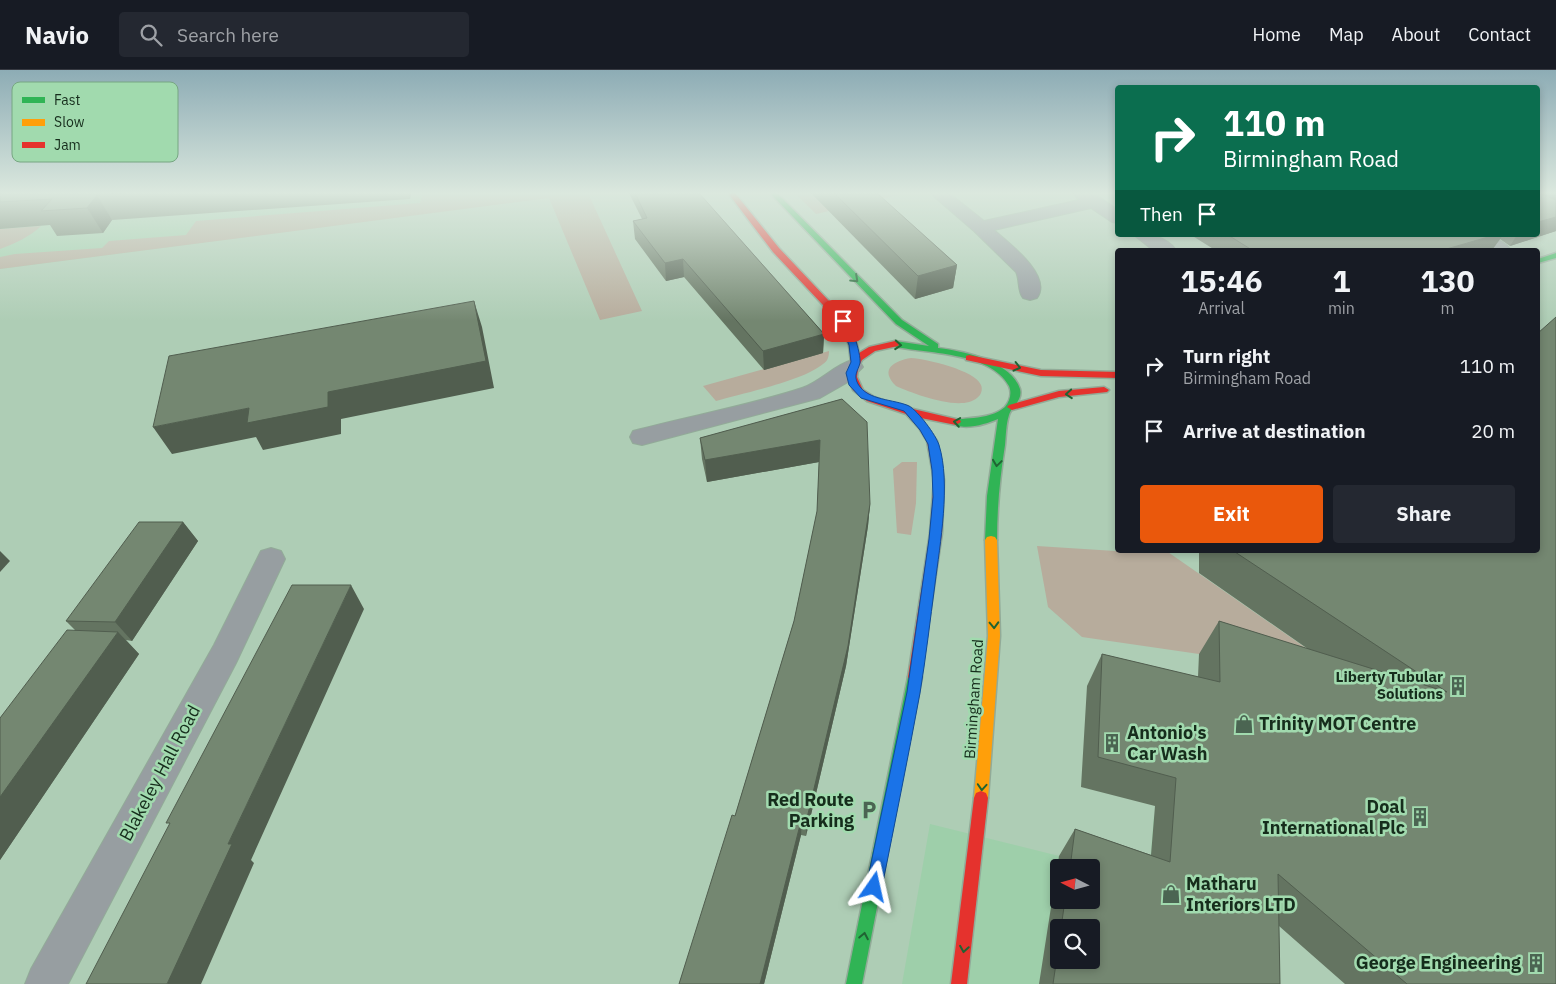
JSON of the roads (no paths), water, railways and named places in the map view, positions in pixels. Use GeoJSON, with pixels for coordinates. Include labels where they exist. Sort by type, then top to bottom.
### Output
{"type":"FeatureCollection","features":[{"type":"Feature","properties":{"kind":"main road"},"geometry":{"type":"LineString","coordinates":[[765,236],[843,321],[850,333],[853,364],[851,373],[854,385],[864,396],[961,424],[980,423],[1008,411],[1059,394],[1115,388]]}},
{"type":"Feature","properties":{"kind":"main road","name":"Birmingham Road"},"geometry":{"type":"LineString","coordinates":[[815,236],[899,322],[948,354]]}},
{"type":"Feature","properties":{"kind":"main road"},"geometry":{"type":"LineString","coordinates":[[1540,260],[1556,255]]}},
{"type":"Feature","properties":{"kind":"main road","name":"Birmingham Road"},"geometry":{"type":"LineString","coordinates":[[853,364],[862,354],[875,347],[895,344],[991,364],[1004,373],[1011,381],[1016,393],[1008,411],[992,496],[991,549],[994,636],[981,802],[959,984]]}},
{"type":"Feature","properties":{"kind":"main road"},"geometry":{"type":"LineString","coordinates":[[969,358],[1041,373],[1115,375]]}},
{"type":"Feature","properties":{"kind":"main road"},"geometry":{"type":"LineString","coordinates":[[854,984],[914,692],[935,539],[938,470],[934,444],[924,428],[907,409]]}},
{"type":"Feature","properties":{"kind":"street"},"geometry":{"type":"LineString","coordinates":[[990,236],[1024,268],[1029,278],[1030,294]]}},
{"type":"Feature","properties":{"kind":"street"},"geometry":{"type":"LineString","coordinates":[[1146,237],[1163,248]]}},
{"type":"Feature","properties":{"kind":"street"},"geometry":{"type":"LineString","coordinates":[[1475,237],[1497,248]]}},
{"type":"Feature","properties":{"kind":"street"},"geometry":{"type":"LineString","coordinates":[[642,437],[812,393],[840,377],[853,364]]}},
{"type":"Feature","properties":{"kind":"street"},"geometry":{"type":"LineString","coordinates":[[812,393],[870,398]]}},
{"type":"Feature","properties":{"kind":"street","name":"Blakeley Hall Road"},"geometry":{"type":"LineString","coordinates":[[46,984],[225,654],[271,559]]}},
{"type":"Feature","properties":{"kind":"place","name":"Liberty Tubular Solutions"},"geometry":{"type":"Point","coordinates":[1458,686]}},
{"type":"Feature","properties":{"kind":"place","name":"Trinity MOT Centre"},"geometry":{"type":"Point","coordinates":[1244,724]}},
{"type":"Feature","properties":{"kind":"place","name":"Antonio's Car Wash"},"geometry":{"type":"Point","coordinates":[1112,743]}},
{"type":"Feature","properties":{"kind":"place","name":"Red Route Parking"},"geometry":{"type":"Point","coordinates":[869,810]}},
{"type":"Feature","properties":{"kind":"place","name":"Doal International Plc"},"geometry":{"type":"Point","coordinates":[1420,817]}},
{"type":"Feature","properties":{"kind":"place","name":"Matharu Interiors LTD"},"geometry":{"type":"Point","coordinates":[1171,894]}},
{"type":"Feature","properties":{"kind":"place","name":"George Engineering"},"geometry":{"type":"Point","coordinates":[1536,963]}}]}
